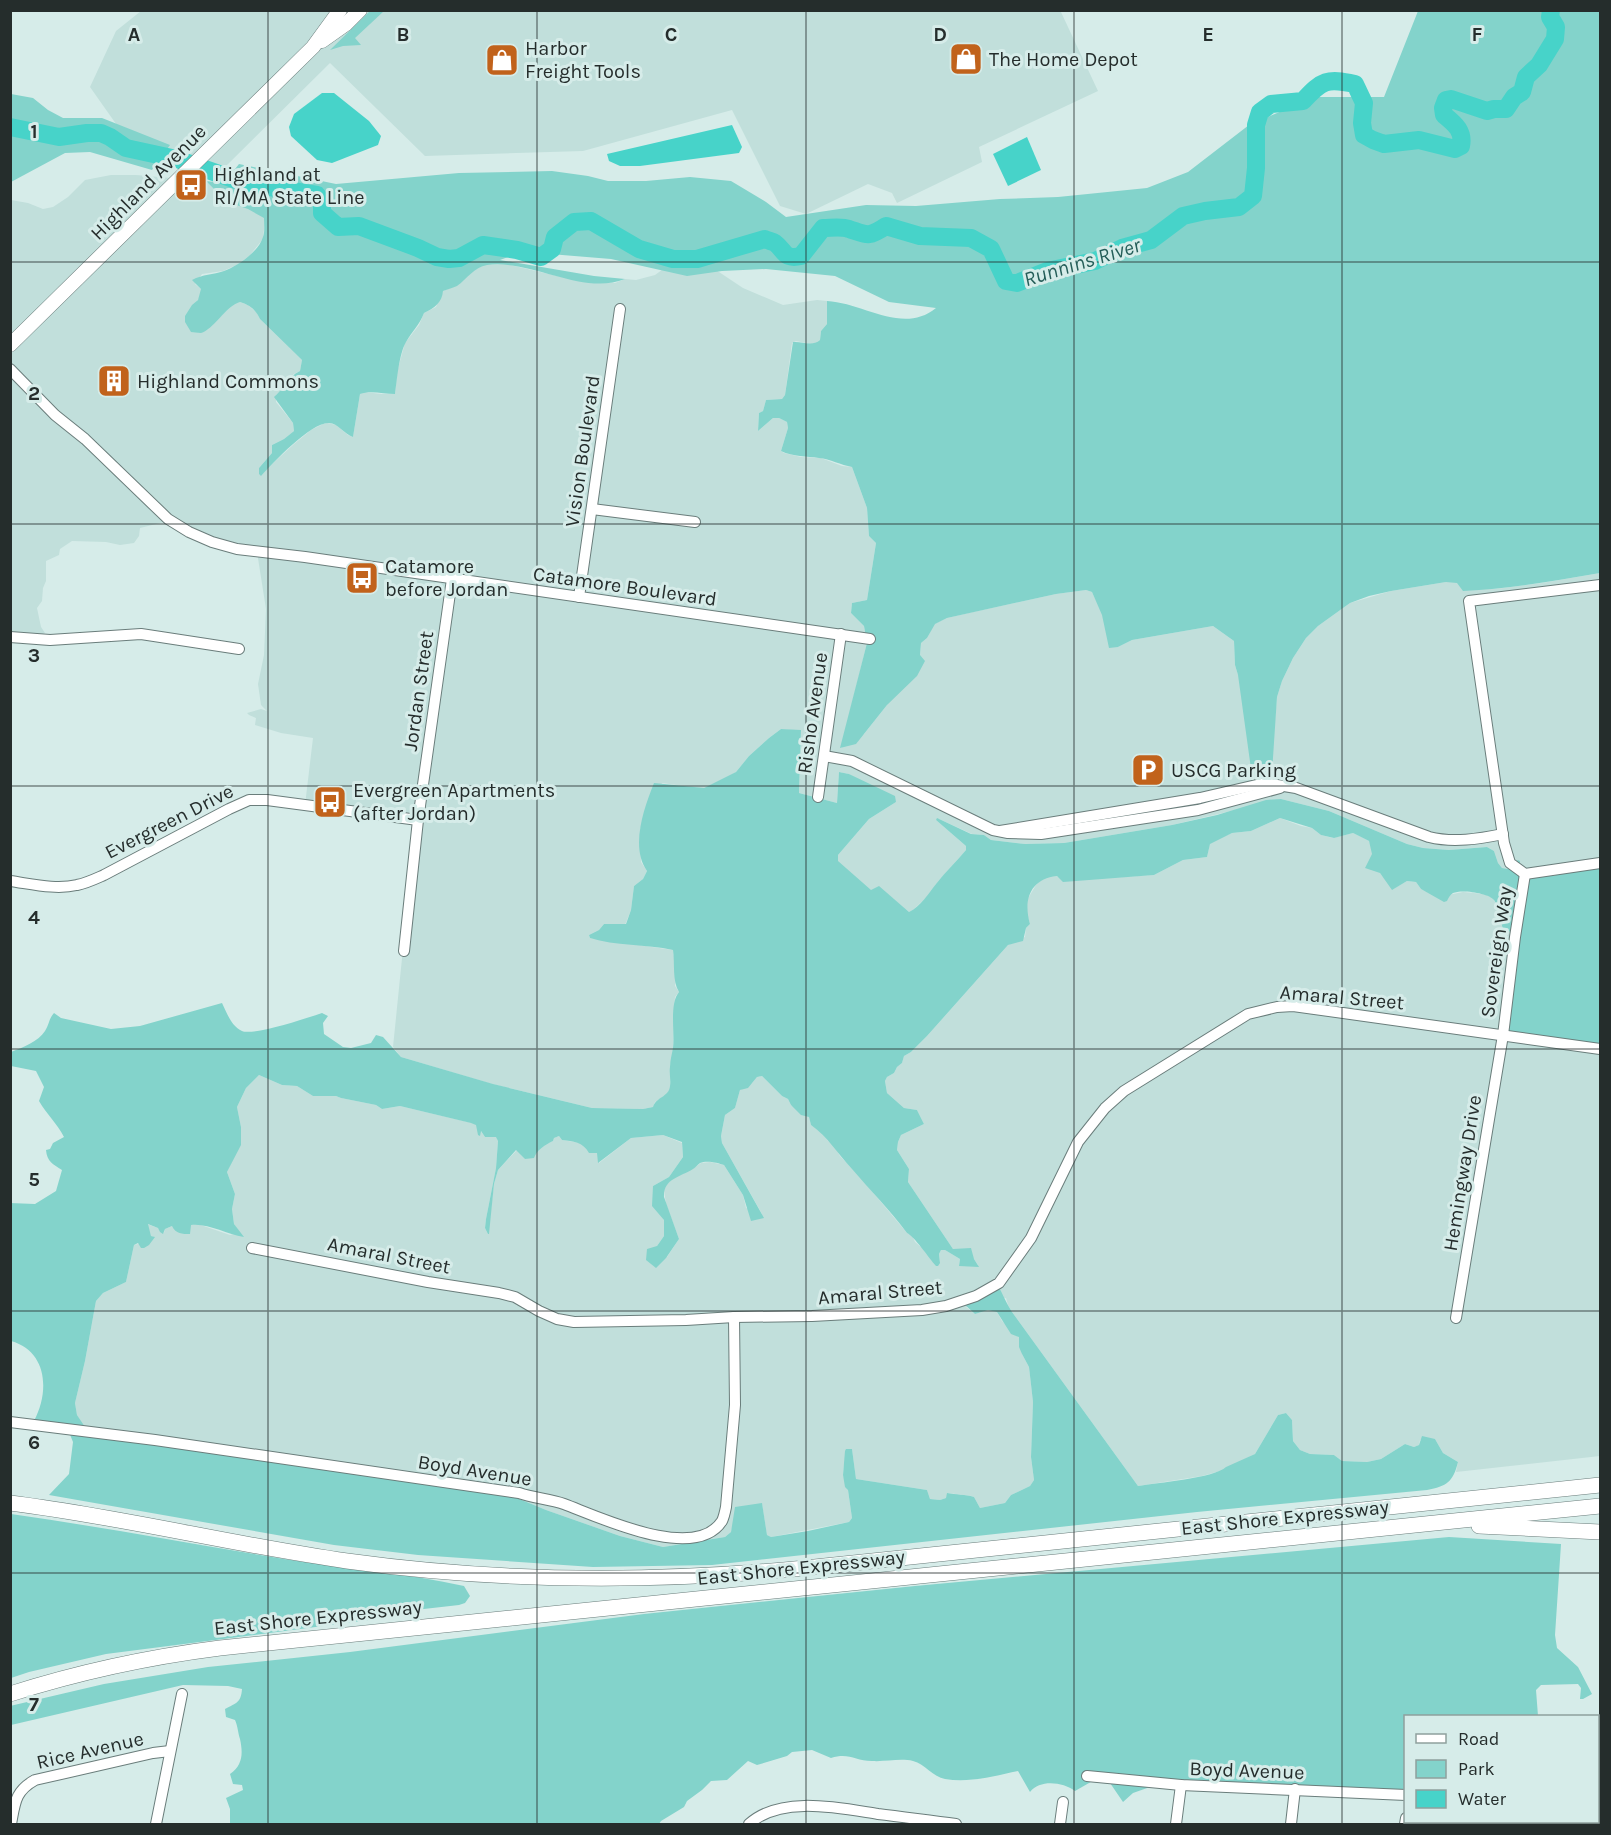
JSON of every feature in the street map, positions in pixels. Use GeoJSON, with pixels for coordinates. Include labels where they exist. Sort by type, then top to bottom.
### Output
{"type":"FeatureCollection","features":[{"type":"Feature","properties":{"kind":"highway","name":"East Shore Expressway"},"geometry":{"type":"LineString","coordinates":[[10,1503],[311,1555],[382,1565],[489,1575],[620,1579],[702,1576],[805,1568],[1600,1485]]}},
{"type":"Feature","properties":{"kind":"highway","name":"East Shore Expressway"},"geometry":{"type":"LineString","coordinates":[[10,1694],[103,1668],[211,1650],[1600,1506]]}},
{"type":"Feature","properties":{"kind":"highway"},"geometry":{"type":"LineString","coordinates":[[1425,1524],[1600,1532]]}},
{"type":"Feature","properties":{"kind":"main road","name":"Highland Avenue"},"geometry":{"type":"LineString","coordinates":[[10,345],[313,47],[340,10]]}},
{"type":"Feature","properties":{"kind":"main road","name":"Highland Avenue"},"geometry":{"type":"LineString","coordinates":[[313,47],[346,24],[360,10]]}},
{"type":"Feature","properties":{"kind":"street","name":"Vision Boulevard"},"geometry":{"type":"LineString","coordinates":[[579,597],[620,309]]}},
{"type":"Feature","properties":{"kind":"street","name":"Catamore Boulevard"},"geometry":{"type":"LineString","coordinates":[[10,369],[55,415],[85,439],[168,519],[212,542],[237,549],[870,639]]}},
{"type":"Feature","properties":{"kind":"street"},"geometry":{"type":"LineString","coordinates":[[592,509],[695,522]]}},
{"type":"Feature","properties":{"kind":"street","name":"Jordan Street"},"geometry":{"type":"LineString","coordinates":[[404,951],[417,820],[452,579]]}},
{"type":"Feature","properties":{"kind":"street"},"geometry":{"type":"LineString","coordinates":[[1600,585],[1469,601],[1504,843],[1510,862],[1525,874],[1600,863]]}},
{"type":"Feature","properties":{"kind":"street"},"geometry":{"type":"LineString","coordinates":[[10,637],[57,640],[141,634],[239,649]]}},
{"type":"Feature","properties":{"kind":"street","name":"Risho Avenue"},"geometry":{"type":"LineString","coordinates":[[818,797],[841,634]]}},
{"type":"Feature","properties":{"kind":"street"},"geometry":{"type":"LineString","coordinates":[[825,756],[852,761],[985,826],[1008,833],[1041,834],[1198,810],[1272,790],[1293,788],[1440,840],[1503,834]]}},
{"type":"Feature","properties":{"kind":"street","name":"Evergreen Drive"},"geometry":{"type":"LineString","coordinates":[[10,881],[55,887],[82,884],[104,875],[249,800],[307,804],[417,820]]}},
{"type":"Feature","properties":{"kind":"street","name":"Sovereign Way"},"geometry":{"type":"LineString","coordinates":[[1503,1035],[1525,874]]}},
{"type":"Feature","properties":{"kind":"street","name":"Amaral Street"},"geometry":{"type":"LineString","coordinates":[[252,1248],[410,1279],[499,1293],[515,1297],[556,1319],[574,1322],[812,1316],[922,1310],[946,1306],[976,1296],[999,1283],[1031,1238],[1078,1142],[1105,1108],[1124,1092],[1248,1014],[1269,1008],[1293,1006],[1600,1048]]}},
{"type":"Feature","properties":{"kind":"street","name":"Hemingway Drive"},"geometry":{"type":"LineString","coordinates":[[1456,1318],[1503,1035]]}},
{"type":"Feature","properties":{"kind":"street","name":"Boyd Avenue"},"geometry":{"type":"LineString","coordinates":[[10,1422],[155,1440],[519,1493],[561,1503],[656,1536],[678,1538],[696,1536],[713,1530],[722,1520],[726,1508],[735,1405],[734,1317]]}},
{"type":"Feature","properties":{"kind":"street"},"geometry":{"type":"LineString","coordinates":[[156,1824],[182,1694]]}},
{"type":"Feature","properties":{"kind":"street","name":"Rice Avenue"},"geometry":{"type":"LineString","coordinates":[[11,1824],[15,1804],[23,1786],[36,1780],[170,1751]]}},
{"type":"Feature","properties":{"kind":"street","name":"Boyd Avenue"},"geometry":{"type":"LineString","coordinates":[[1087,1776],[1181,1785],[1404,1796]]}},
{"type":"Feature","properties":{"kind":"street"},"geometry":{"type":"LineString","coordinates":[[1176,1824],[1181,1785]]}},
{"type":"Feature","properties":{"kind":"street"},"geometry":{"type":"LineString","coordinates":[[1291,1824],[1295,1789]]}},
{"type":"Feature","properties":{"kind":"street"},"geometry":{"type":"LineString","coordinates":[[1060,1824],[1063,1802]]}},
{"type":"Feature","properties":{"kind":"street"},"geometry":{"type":"LineString","coordinates":[[749,1824],[779,1809],[811,1806],[956,1824]]}},
{"type":"Feature","properties":{"kind":"shaded area"},"geometry":{"type":"Polygon","coordinates":[[[1060,10],[1098,91],[979,147],[982,162],[897,203],[892,193],[868,184],[806,214],[780,206],[732,110],[583,151],[425,156],[330,63],[216,176],[121,131],[90,87],[116,31],[141,11],[1060,10]]]}},
{"type":"Feature","properties":{"kind":"shaded area"},"geometry":{"type":"Polygon","coordinates":[[[111,175],[206,181],[220,195],[255,201],[265,219],[263,239],[250,255],[239,264],[223,271],[202,274],[195,284],[201,289],[201,296],[190,310],[206,330],[235,303],[248,305],[302,360],[300,371],[284,384],[281,392],[276,395],[276,402],[293,423],[294,431],[272,445],[272,453],[259,468],[260,475],[311,430],[323,424],[336,425],[353,437],[360,394],[364,392],[395,394],[397,372],[405,343],[419,325],[424,313],[436,307],[443,291],[458,285],[474,270],[484,265],[506,264],[579,281],[615,283],[625,279],[636,280],[655,275],[670,264],[707,264],[743,288],[783,305],[817,300],[827,301],[827,324],[821,331],[820,340],[811,344],[796,341],[792,343],[785,395],[782,399],[766,400],[763,411],[759,413],[758,431],[773,418],[779,418],[787,422],[788,428],[781,451],[801,457],[821,458],[842,466],[852,467],[867,508],[869,536],[876,543],[867,600],[852,603],[851,613],[864,626],[867,643],[841,748],[864,734],[887,705],[920,655],[921,643],[927,638],[934,624],[947,618],[973,612],[1056,594],[1086,590],[1092,592],[1118,647],[1132,640],[1213,626],[1234,641],[1235,665],[1238,675],[1275,720],[1277,697],[1293,658],[1306,638],[1318,626],[1350,603],[1391,591],[1446,582],[1457,582],[1460,586],[1495,589],[1600,573],[1600,867],[1553,876],[1502,868],[1494,851],[1487,847],[1449,850],[1423,848],[1407,844],[1329,811],[1281,799],[1172,825],[1064,843],[1025,844],[991,840],[984,835],[972,834],[939,819],[936,820],[966,846],[966,850],[930,894],[909,912],[879,887],[871,891],[838,862],[838,855],[869,819],[896,802],[849,774],[839,772],[837,803],[799,793],[801,731],[781,729],[727,778],[704,788],[662,783],[640,829],[641,862],[647,871],[643,879],[634,886],[631,910],[625,925],[604,924],[599,930],[589,935],[590,938],[673,950],[675,986],[679,992],[675,997],[670,1089],[666,1095],[655,1102],[653,1107],[643,1109],[592,1108],[492,1084],[401,1057],[393,1047],[416,821],[305,805],[313,738],[281,733],[255,725],[256,718],[247,713],[261,709],[267,711],[261,705],[258,684],[264,655],[266,609],[257,552],[164,522],[140,528],[139,536],[134,543],[120,545],[106,542],[72,541],[60,549],[59,555],[46,561],[46,581],[42,601],[37,608],[41,627],[45,633],[36,637],[11,638],[11,200],[43,209],[53,207],[68,197],[85,180],[111,175]]]}},
{"type":"Feature","properties":{"kind":"shaded area"},"geometry":{"type":"Polygon","coordinates":[[[1280,818],[1312,828],[1321,835],[1333,838],[1353,833],[1369,841],[1380,873],[1393,889],[1407,881],[1416,882],[1421,889],[1438,897],[1463,892],[1492,897],[1498,907],[1503,931],[1515,932],[1600,1050],[1600,1456],[1456,1472],[1458,1462],[1443,1453],[1435,1439],[1420,1440],[1419,1445],[1414,1447],[1405,1444],[1381,1459],[1367,1462],[1342,1461],[1334,1455],[1310,1454],[1300,1450],[1293,1441],[1292,1420],[1286,1413],[1278,1415],[1255,1454],[1224,1470],[1202,1476],[1138,1486],[1012,1312],[1006,1298],[966,1307],[975,1314],[988,1310],[997,1312],[1002,1321],[1020,1337],[1022,1354],[1029,1367],[1033,1402],[1031,1457],[1034,1480],[1030,1486],[1011,1495],[1005,1503],[980,1508],[971,1496],[948,1493],[946,1498],[940,1500],[930,1499],[927,1490],[856,1479],[852,1449],[844,1464],[843,1475],[848,1490],[852,1518],[849,1522],[771,1537],[767,1535],[762,1504],[735,1516],[731,1532],[725,1537],[663,1547],[620,1536],[512,1496],[87,1432],[77,1415],[75,1403],[96,1301],[103,1293],[126,1282],[134,1245],[151,1241],[154,1237],[151,1236],[147,1224],[164,1233],[165,1229],[172,1226],[198,1224],[230,1235],[239,1233],[234,1224],[232,1209],[235,1194],[227,1172],[233,1159],[241,1127],[237,1107],[246,1088],[259,1075],[282,1085],[297,1086],[313,1096],[336,1096],[376,1105],[382,1109],[400,1106],[476,1124],[485,1137],[497,1137],[496,1168],[485,1228],[488,1234],[498,1170],[517,1150],[525,1159],[559,1136],[562,1140],[581,1143],[598,1153],[599,1163],[631,1138],[663,1135],[682,1143],[683,1157],[669,1177],[653,1186],[664,1220],[664,1236],[657,1246],[667,1257],[679,1239],[666,1204],[664,1190],[673,1178],[701,1163],[724,1165],[743,1195],[746,1208],[762,1214],[722,1143],[721,1136],[725,1115],[735,1108],[740,1090],[757,1077],[762,1076],[788,1099],[791,1105],[809,1117],[811,1125],[833,1144],[840,1156],[907,1233],[912,1235],[915,1242],[940,1263],[939,1254],[941,1250],[945,1250],[960,1259],[959,1266],[978,1265],[974,1259],[953,1249],[908,1182],[909,1169],[897,1150],[898,1142],[901,1135],[924,1124],[917,1110],[904,1108],[887,1093],[885,1081],[887,1077],[894,1073],[902,1063],[904,1056],[927,1036],[1008,945],[1025,937],[1026,928],[1030,924],[1027,900],[1044,877],[1107,878],[1154,875],[1183,860],[1207,857],[1210,843],[1219,838],[1232,833],[1251,831],[1280,818]]]}},
{"type":"Feature","properties":{"kind":"green space"},"geometry":{"type":"Polygon","coordinates":[[[371,10],[384,11],[355,38],[361,45],[343,46],[330,50],[371,10]]]}},
{"type":"Feature","properties":{"kind":"green space"},"geometry":{"type":"Polygon","coordinates":[[[1418,11],[1600,11],[1600,573],[1532,584],[1463,591],[1457,583],[1446,582],[1391,591],[1350,603],[1318,626],[1306,638],[1282,681],[1277,697],[1272,773],[1252,776],[1235,665],[1234,641],[1213,626],[1132,640],[1118,647],[1109,648],[1102,615],[1092,592],[1086,590],[1056,594],[947,618],[935,624],[927,638],[921,643],[920,655],[925,661],[917,676],[887,705],[856,744],[840,748],[867,643],[864,626],[851,613],[852,603],[867,600],[876,543],[869,536],[867,508],[852,467],[781,451],[788,428],[787,422],[773,418],[758,431],[759,413],[763,411],[766,400],[782,399],[785,395],[793,342],[810,343],[820,340],[821,331],[827,324],[827,301],[883,315],[910,319],[923,316],[936,308],[889,302],[835,276],[766,269],[722,271],[687,276],[611,259],[516,254],[500,260],[625,279],[609,283],[592,283],[522,267],[487,265],[478,268],[457,286],[443,291],[437,304],[424,313],[404,347],[395,394],[373,392],[360,394],[353,437],[332,423],[321,424],[293,444],[261,476],[259,468],[272,453],[272,445],[294,431],[293,423],[274,397],[292,376],[300,371],[302,360],[260,319],[252,308],[240,302],[201,333],[191,332],[185,322],[185,316],[198,300],[201,289],[192,280],[235,266],[253,253],[263,237],[264,218],[248,209],[213,197],[217,192],[206,181],[224,183],[239,164],[336,184],[459,173],[552,171],[608,181],[646,181],[690,177],[731,181],[786,217],[866,205],[916,206],[1058,197],[1147,188],[1188,172],[1249,125],[1315,97],[1384,97],[1418,11]]]}},
{"type":"Feature","properties":{"kind":"green space"},"geometry":{"type":"Polygon","coordinates":[[[11,94],[33,98],[63,118],[102,118],[170,145],[152,170],[90,152],[65,153],[11,182],[11,94]]]}},
{"type":"Feature","properties":{"kind":"green space"},"geometry":{"type":"Polygon","coordinates":[[[781,729],[801,730],[799,793],[837,803],[839,772],[849,774],[895,796],[896,802],[869,819],[838,855],[838,861],[871,890],[879,886],[909,912],[921,903],[966,850],[966,846],[936,820],[937,818],[971,834],[984,835],[991,840],[1025,844],[1064,843],[1172,825],[1217,815],[1266,800],[1281,799],[1329,811],[1407,844],[1423,848],[1449,850],[1487,847],[1494,851],[1502,868],[1508,869],[1518,860],[1520,867],[1544,876],[1553,876],[1600,867],[1600,1050],[1502,1035],[1515,932],[1504,931],[1494,900],[1487,895],[1462,891],[1452,894],[1444,902],[1421,889],[1416,882],[1407,881],[1392,890],[1380,873],[1365,868],[1372,854],[1369,841],[1353,833],[1334,838],[1321,835],[1312,828],[1280,818],[1251,831],[1232,833],[1210,844],[1207,857],[1183,860],[1154,875],[1063,882],[1057,876],[1040,881],[1028,899],[1030,924],[1026,928],[1023,941],[1008,945],[927,1036],[904,1056],[902,1063],[894,1073],[887,1077],[885,1081],[887,1093],[904,1108],[917,1110],[924,1124],[901,1135],[898,1142],[897,1150],[909,1169],[908,1182],[953,1249],[971,1248],[979,1267],[959,1266],[960,1259],[945,1250],[941,1250],[940,1263],[936,1266],[828,1140],[811,1125],[809,1117],[801,1115],[788,1099],[762,1076],[757,1077],[748,1088],[740,1090],[735,1108],[725,1115],[721,1136],[722,1143],[764,1218],[751,1221],[743,1195],[724,1165],[700,1163],[673,1179],[666,1186],[664,1197],[679,1239],[656,1268],[646,1260],[647,1249],[657,1246],[664,1236],[664,1220],[652,1206],[653,1186],[669,1177],[683,1157],[682,1142],[663,1135],[631,1138],[598,1163],[597,1153],[589,1153],[581,1144],[562,1140],[559,1136],[542,1148],[534,1158],[525,1159],[516,1150],[498,1170],[488,1234],[485,1228],[496,1168],[498,1141],[496,1137],[485,1137],[481,1131],[480,1136],[478,1135],[476,1125],[471,1123],[400,1106],[382,1109],[376,1105],[336,1096],[313,1096],[297,1086],[282,1085],[259,1075],[246,1088],[237,1107],[241,1127],[241,1145],[227,1172],[235,1194],[232,1209],[234,1224],[244,1237],[197,1225],[191,1225],[190,1234],[177,1232],[172,1226],[165,1229],[163,1234],[158,1228],[148,1224],[151,1236],[155,1237],[144,1248],[141,1248],[138,1243],[134,1245],[126,1282],[103,1293],[96,1301],[75,1403],[77,1415],[85,1427],[512,1496],[620,1536],[663,1547],[725,1537],[731,1532],[735,1507],[762,1503],[767,1535],[771,1537],[849,1522],[852,1518],[848,1490],[845,1487],[843,1475],[846,1449],[852,1449],[856,1479],[927,1490],[930,1499],[946,1498],[947,1493],[971,1496],[980,1508],[1005,1503],[1011,1495],[1030,1486],[1034,1480],[1031,1457],[1033,1402],[1029,1367],[1019,1347],[1019,1337],[1011,1334],[997,1312],[988,1310],[975,1314],[964,1304],[997,1284],[1012,1312],[1138,1486],[1185,1480],[1210,1474],[1255,1454],[1278,1415],[1286,1413],[1292,1420],[1293,1441],[1300,1450],[1310,1454],[1334,1455],[1342,1461],[1367,1462],[1381,1459],[1405,1444],[1414,1447],[1419,1445],[1422,1436],[1435,1439],[1443,1453],[1458,1462],[1451,1479],[1440,1487],[1427,1490],[1197,1512],[712,1565],[593,1567],[418,1555],[334,1545],[49,1495],[69,1474],[73,1442],[69,1432],[34,1421],[42,1397],[42,1374],[32,1354],[23,1346],[11,1341],[10,1203],[35,1204],[56,1191],[62,1170],[49,1160],[46,1150],[64,1137],[39,1101],[44,1087],[36,1071],[11,1066],[11,1052],[39,1038],[54,1013],[61,1018],[111,1029],[140,1026],[222,1003],[232,1023],[242,1031],[269,1029],[322,1013],[328,1016],[323,1023],[324,1034],[343,1047],[351,1048],[371,1043],[376,1035],[383,1037],[401,1057],[493,1084],[592,1108],[643,1109],[653,1107],[667,1093],[670,1086],[673,1011],[679,992],[675,977],[673,950],[610,942],[590,938],[589,935],[599,930],[604,924],[626,924],[631,910],[634,886],[643,879],[647,871],[642,861],[639,839],[646,804],[654,783],[704,788],[736,772],[749,756],[781,729]]]}},
{"type":"Feature","properties":{"kind":"green space"},"geometry":{"type":"Polygon","coordinates":[[[11,1514],[284,1559],[442,1581],[464,1586],[470,1596],[465,1603],[459,1605],[406,1611],[377,1619],[106,1654],[11,1678],[11,1514]]]}},
{"type":"Feature","properties":{"kind":"green space"},"geometry":{"type":"Polygon","coordinates":[[[1449,1537],[1561,1544],[1555,1635],[1557,1648],[1578,1667],[1592,1694],[1580,1699],[1581,1688],[1578,1684],[1541,1685],[1536,1690],[1538,1715],[1404,1715],[1404,1798],[1152,1783],[1150,1787],[1133,1793],[1123,1802],[1108,1780],[1096,1779],[1075,1791],[1052,1783],[1040,1785],[1030,1792],[1018,1771],[982,1778],[954,1780],[941,1778],[913,1761],[866,1761],[847,1756],[831,1758],[812,1750],[792,1752],[787,1756],[757,1765],[748,1761],[727,1780],[711,1781],[687,1801],[684,1807],[659,1824],[230,1824],[230,1809],[226,1798],[243,1790],[242,1785],[233,1784],[230,1774],[240,1763],[242,1749],[235,1720],[226,1717],[225,1709],[239,1700],[242,1689],[228,1686],[183,1685],[11,1725],[10,1706],[104,1684],[208,1667],[350,1652],[644,1614],[915,1586],[1449,1537]]]}},
{"type":"Feature","properties":{"kind":"water"},"geometry":{"type":"Polygon","coordinates":[[[322,93],[334,93],[369,121],[381,136],[378,145],[332,163],[317,160],[291,136],[289,127],[294,114],[322,93]]]}},
{"type":"Feature","properties":{"kind":"water"},"geometry":{"type":"Polygon","coordinates":[[[732,125],[742,147],[739,153],[640,166],[620,166],[609,161],[607,154],[732,125]]]}},
{"type":"Feature","properties":{"kind":"water"},"geometry":{"type":"Polygon","coordinates":[[[1027,137],[1041,170],[1008,186],[993,154],[1027,137]]]}},
{"type":"Feature","properties":{"kind":"waterway","name":"Runnins River"},"geometry":{"type":"LineString","coordinates":[[182,161],[245,183],[317,195],[322,203],[322,213],[338,227],[359,226],[437,257],[449,259],[459,258],[483,245],[517,250],[541,257],[552,249],[555,237],[574,222],[591,221],[639,249],[673,259],[697,259],[765,239],[775,243],[791,257],[795,257],[801,256],[823,228],[843,228],[868,234],[886,226],[920,236],[971,238],[991,249],[1006,281],[1017,283],[1047,271],[1095,261],[1122,248],[1151,240],[1183,216],[1239,207],[1253,196],[1256,168],[1256,125],[1260,112],[1271,104],[1303,101],[1326,82],[1338,81],[1355,84],[1364,103],[1362,123],[1364,135],[1373,140],[1384,144],[1419,140],[1455,149],[1461,146],[1460,132],[1444,115],[1443,108],[1446,100],[1451,99],[1487,111],[1506,109],[1514,97],[1522,92],[1526,77],[1539,65],[1555,39],[1556,27],[1550,17],[1551,10]]}},
{"type":"Feature","properties":{"kind":"waterway","name":"Runnins River"},"geometry":{"type":"LineString","coordinates":[[10,127],[59,137],[101,133],[126,148],[172,158]]}},
{"type":"Feature","properties":{"kind":"place","name":"The Home Depot"},"geometry":{"type":"Point","coordinates":[966,59]}},
{"type":"Feature","properties":{"kind":"place","name":"Harbor Freight Tools"},"geometry":{"type":"Point","coordinates":[502,60]}},
{"type":"Feature","properties":{"kind":"place","name":"Highland at RI/MA State Line"},"geometry":{"type":"Point","coordinates":[191,185]}},
{"type":"Feature","properties":{"kind":"place","name":"Highland Commons"},"geometry":{"type":"Point","coordinates":[114,381]}},
{"type":"Feature","properties":{"kind":"place","name":"Catamore before Jordan"},"geometry":{"type":"Point","coordinates":[362,578]}},
{"type":"Feature","properties":{"kind":"place","name":"USCG Parking"},"geometry":{"type":"Point","coordinates":[1148,770]}},
{"type":"Feature","properties":{"kind":"place","name":"Evergreen Apartments (after Jordan)"},"geometry":{"type":"Point","coordinates":[330,802]}}]}
